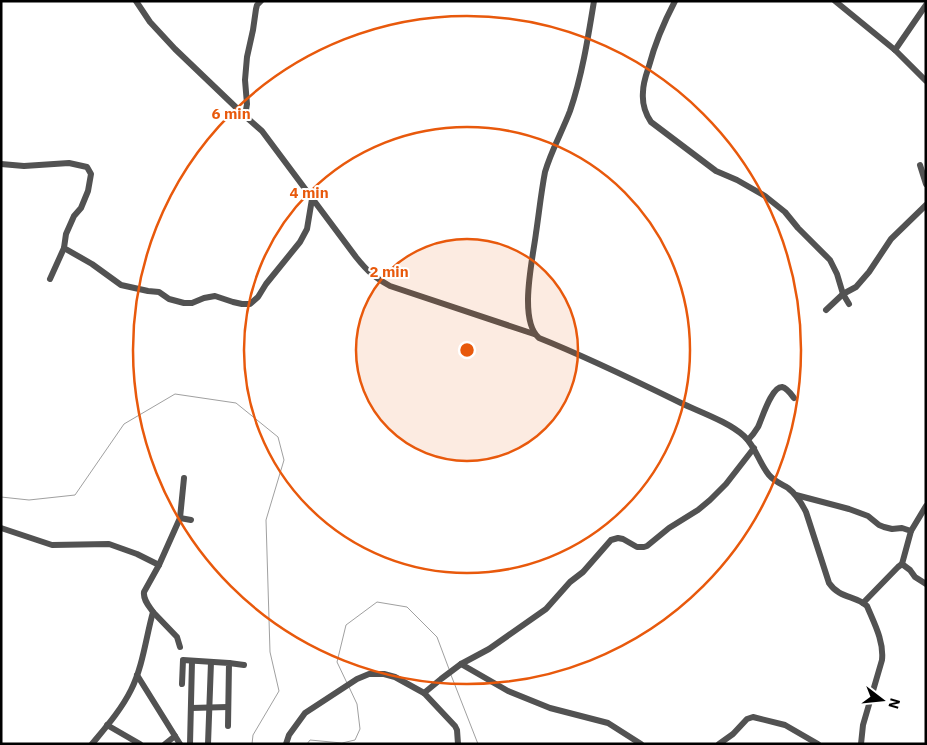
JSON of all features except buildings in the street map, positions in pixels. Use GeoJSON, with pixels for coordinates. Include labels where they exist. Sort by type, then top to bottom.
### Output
{"type":"FeatureCollection","features":[{"type":"Feature","properties":{"kind":"street"},"geometry":{"type":"LineString","coordinates":[[136,1],[150,22],[175,49],[262,131],[360,263],[375,278],[390,286],[534,334],[539,338],[577,353],[720,421],[748,440],[768,474],[788,488],[801,502],[829,583],[837,592],[864,602],[881,641],[882,660],[863,725],[862,744]]}},
{"type":"Feature","properties":{"kind":"street"},"geometry":{"type":"LineString","coordinates":[[245,116],[247,104],[245,80],[247,57],[257,5],[261,1]]}},
{"type":"Feature","properties":{"kind":"street"},"geometry":{"type":"LineString","coordinates":[[534,334],[529,318],[528,295],[541,192],[549,159],[570,111],[576,90],[594,1]]}},
{"type":"Feature","properties":{"kind":"street"},"geometry":{"type":"LineString","coordinates":[[675,1],[657,39],[644,80],[642,91],[643,103],[648,117],[651,122],[716,171],[737,180],[765,196],[785,212],[830,260],[837,274],[842,294],[850,304]]}},
{"type":"Feature","properties":{"kind":"street"},"geometry":{"type":"LineString","coordinates":[[835,1],[895,50],[926,81]]}},
{"type":"Feature","properties":{"kind":"street"},"geometry":{"type":"LineString","coordinates":[[895,50],[926,5]]}},
{"type":"Feature","properties":{"kind":"street"},"geometry":{"type":"LineString","coordinates":[[1,164],[24,166],[68,163],[87,167],[91,174],[88,191],[81,208],[74,216],[66,234],[64,248],[50,279]]}},
{"type":"Feature","properties":{"kind":"street"},"geometry":{"type":"LineString","coordinates":[[920,165],[926,184]]}},
{"type":"Feature","properties":{"kind":"street"},"geometry":{"type":"LineString","coordinates":[[64,248],[92,264],[121,285],[159,292],[169,299],[184,303],[192,303],[215,296],[233,302],[250,304],[258,297],[266,284],[300,242],[307,229],[312,199]]}},
{"type":"Feature","properties":{"kind":"street"},"geometry":{"type":"LineString","coordinates":[[826,310],[842,294],[856,287],[869,272],[891,238],[926,205]]}},
{"type":"Feature","properties":{"kind":"street"},"geometry":{"type":"LineString","coordinates":[[748,440],[759,425],[766,405],[780,387],[787,389],[794,398]]}},
{"type":"Feature","properties":{"kind":"street"},"geometry":{"type":"LineString","coordinates":[[424,693],[461,664],[489,649],[546,609],[570,582],[583,572],[611,540],[618,538],[637,546],[647,546],[669,528],[698,510],[726,484],[754,448]]}},
{"type":"Feature","properties":{"kind":"street"},"geometry":{"type":"LineString","coordinates":[[180,646],[176,637],[153,612],[145,600],[144,592],[159,565],[180,518],[184,478]]}},
{"type":"Feature","properties":{"kind":"street"},"geometry":{"type":"LineString","coordinates":[[796,495],[849,509],[868,516],[878,525],[884,527],[911,530]]}},
{"type":"Feature","properties":{"kind":"street"},"geometry":{"type":"LineString","coordinates":[[864,602],[902,564],[911,530],[926,506]]}},
{"type":"Feature","properties":{"kind":"street"},"geometry":{"type":"LineString","coordinates":[[180,518],[191,520]]}},
{"type":"Feature","properties":{"kind":"street"},"geometry":{"type":"LineString","coordinates":[[1,528],[52,544],[109,544],[137,554],[159,565]]}},
{"type":"Feature","properties":{"kind":"street"},"geometry":{"type":"LineString","coordinates":[[902,564],[915,577],[926,584]]}},
{"type":"Feature","properties":{"kind":"street"},"geometry":{"type":"LineString","coordinates":[[92,744],[132,690],[153,612]]}},
{"type":"Feature","properties":{"kind":"street"},"geometry":{"type":"LineString","coordinates":[[182,684],[183,660],[244,664]]}},
{"type":"Feature","properties":{"kind":"street"},"geometry":{"type":"LineString","coordinates":[[190,744],[192,661]]}},
{"type":"Feature","properties":{"kind":"street"},"geometry":{"type":"LineString","coordinates":[[208,744],[212,662]]}},
{"type":"Feature","properties":{"kind":"street"},"geometry":{"type":"LineString","coordinates":[[228,726],[229,663]]}},
{"type":"Feature","properties":{"kind":"street"},"geometry":{"type":"LineString","coordinates":[[461,664],[508,691],[550,708],[608,723],[641,744]]}},
{"type":"Feature","properties":{"kind":"street"},"geometry":{"type":"LineString","coordinates":[[286,744],[289,735],[305,713],[356,679],[369,674],[384,674],[395,677],[424,693],[455,726],[458,744]]}},
{"type":"Feature","properties":{"kind":"street"},"geometry":{"type":"LineString","coordinates":[[137,675],[180,744]]}},
{"type":"Feature","properties":{"kind":"street"},"geometry":{"type":"LineString","coordinates":[[191,708],[228,708]]}},
{"type":"Feature","properties":{"kind":"street"},"geometry":{"type":"LineString","coordinates":[[719,744],[733,734],[747,719],[753,717],[784,725],[818,744]]}},
{"type":"Feature","properties":{"kind":"street"},"geometry":{"type":"LineString","coordinates":[[107,725],[140,744]]}},
{"type":"Feature","properties":{"kind":"street"},"geometry":{"type":"LineString","coordinates":[[165,744],[175,736]]}},
{"type":"Feature","properties":{"kind":"waterway"},"geometry":{"type":"LineString","coordinates":[[1,497],[29,500],[75,495],[124,424],[175,394],[236,403],[278,437],[284,460],[266,520],[270,652],[279,691],[253,735],[252,744]]}},
{"type":"Feature","properties":{"kind":"waterway"},"geometry":{"type":"LineString","coordinates":[[347,683],[337,662],[346,625],[377,602],[407,607],[437,637],[449,669]]}},
{"type":"Feature","properties":{"kind":"waterway"},"geometry":{"type":"LineString","coordinates":[[451,675],[478,744]]}},
{"type":"Feature","properties":{"kind":"waterway"},"geometry":{"type":"LineString","coordinates":[[307,744],[310,740],[342,743],[355,740],[360,729],[357,704],[349,687]]}}]}
